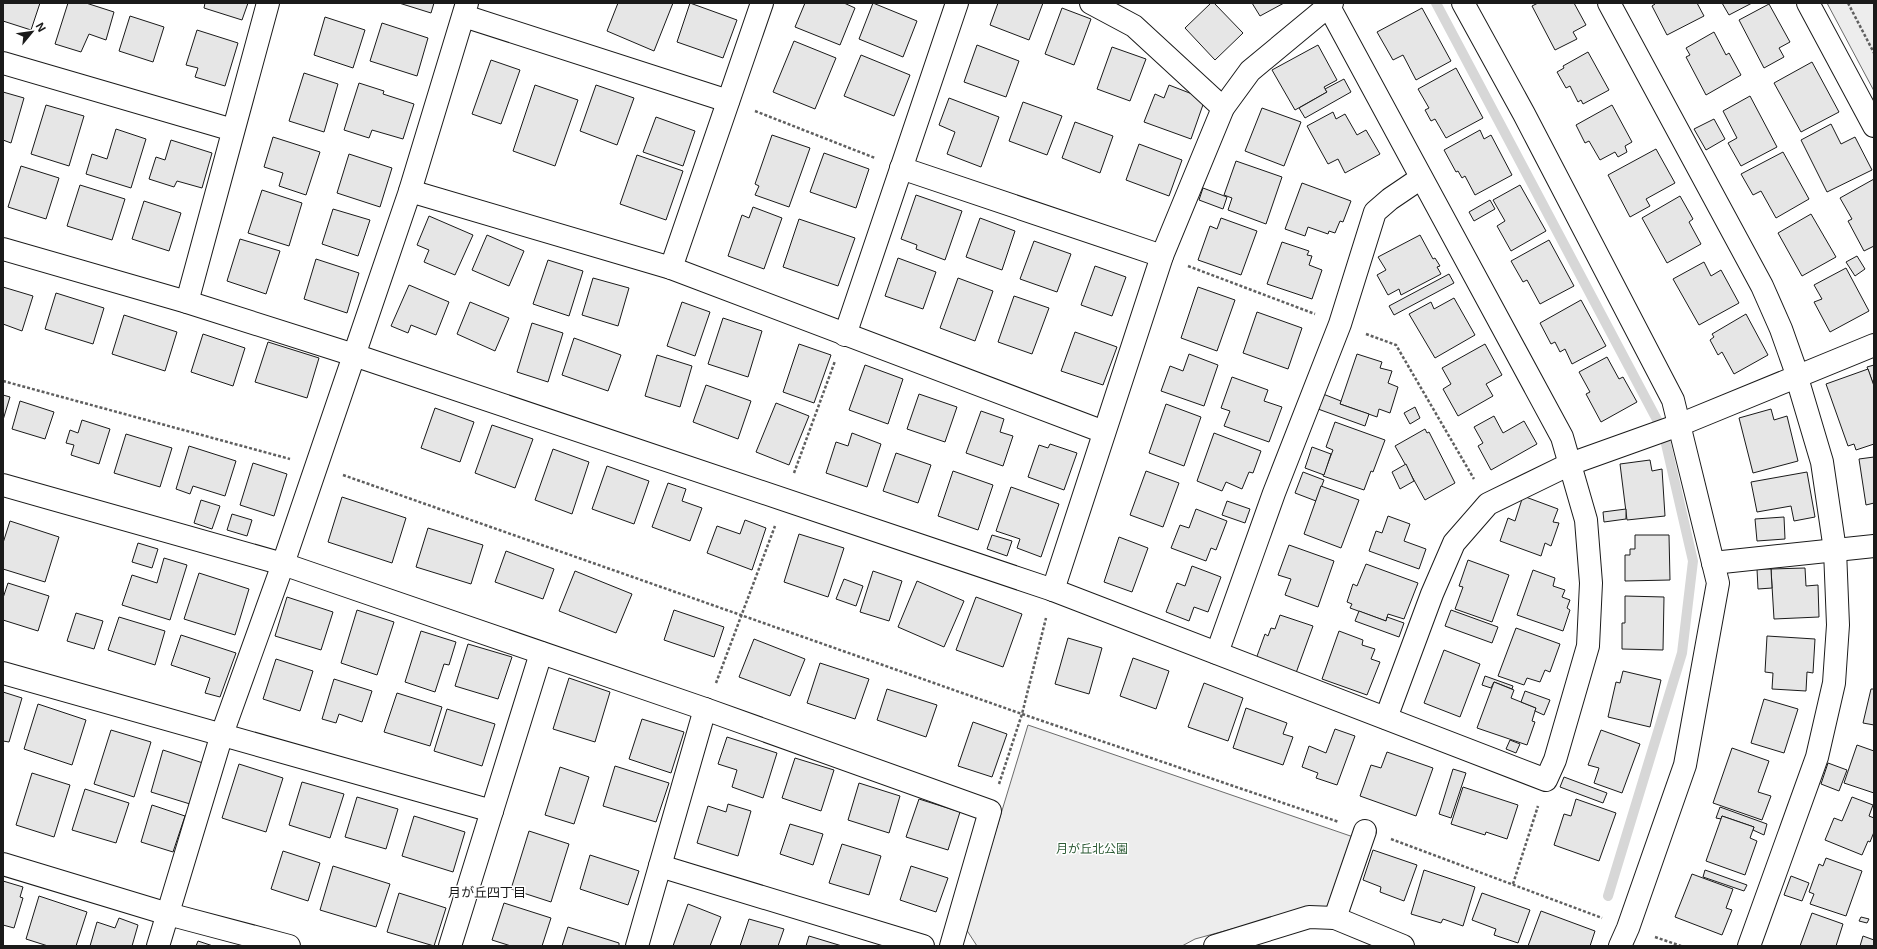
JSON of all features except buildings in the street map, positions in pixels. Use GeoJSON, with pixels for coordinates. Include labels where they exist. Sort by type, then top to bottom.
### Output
{"type":"FeatureCollection","features":[{"type":"Feature","properties":{"kind":"street"},"geometry":{"type":"LineString","coordinates":[[187,302],[268,3]]}},
{"type":"Feature","properties":{"kind":"street"},"geometry":{"type":"LineString","coordinates":[[671,268],[762,3]]}},
{"type":"Feature","properties":{"kind":"street"},"geometry":{"type":"LineString","coordinates":[[845,335],[957,3]]}},
{"type":"Feature","properties":{"kind":"street"},"geometry":{"type":"LineString","coordinates":[[1091,3],[1134,26],[1223,108]]}},
{"type":"Feature","properties":{"kind":"street"},"geometry":{"type":"LineString","coordinates":[[1463,3],[1524,114],[1673,400],[1718,583],[1685,765],[1624,937]]}},
{"type":"Feature","properties":{"kind":"street"},"geometry":{"type":"LineString","coordinates":[[1608,3],[1762,286],[1781,329],[1798,377],[1822,462],[1835,550],[1838,625],[1832,690],[1817,757],[1749,946]]}},
{"type":"Feature","properties":{"kind":"street"},"geometry":{"type":"LineString","coordinates":[[1808,3],[1874,126]]}},
{"type":"Feature","properties":{"kind":"street"},"geometry":{"type":"LineString","coordinates":[[3,249],[187,302],[354,355],[1053,590],[1546,780],[1555,760],[1588,646],[1591,583],[1586,520],[1562,438],[1421,178],[1329,4],[1250,70],[1223,108],[1162,256],[1053,590]]}},
{"type":"Feature","properties":{"kind":"street"},"geometry":{"type":"LineString","coordinates":[[158,946],[222,734],[317,466],[410,192],[466,10],[728,101]]}},
{"type":"Feature","properties":{"kind":"street"},"geometry":{"type":"LineString","coordinates":[[3,63],[233,130]]}},
{"type":"Feature","properties":{"kind":"street"},"geometry":{"type":"LineString","coordinates":[[902,168],[1162,256]]}},
{"type":"Feature","properties":{"kind":"street"},"geometry":{"type":"LineString","coordinates":[[1217,653],[1274,493],[1340,324],[1375,212],[1390,199],[1421,178]]}},
{"type":"Feature","properties":{"kind":"street"},"geometry":{"type":"LineString","coordinates":[[410,192],[671,268],[1104,432]]}},
{"type":"Feature","properties":{"kind":"street"},"geometry":{"type":"LineString","coordinates":[[1386,718],[1432,594],[1454,543],[1488,504],[1570,464],[1679,425],[1874,345]]}},
{"type":"Feature","properties":{"kind":"street"},"geometry":{"type":"LineString","coordinates":[[3,485],[283,564],[705,709],[990,811],[951,946]]}},
{"type":"Feature","properties":{"kind":"street"},"geometry":{"type":"LineString","coordinates":[[1713,563],[1874,546]]}},
{"type":"Feature","properties":{"kind":"street"},"geometry":{"type":"LineString","coordinates":[[450,946],[541,653]]}},
{"type":"Feature","properties":{"kind":"street"},"geometry":{"type":"LineString","coordinates":[[3,673],[492,811]]}},
{"type":"Feature","properties":{"kind":"street"},"geometry":{"type":"LineString","coordinates":[[637,946],[705,709]]}},
{"type":"Feature","properties":{"kind":"street"},"geometry":{"type":"LineString","coordinates":[[1335,918],[1365,831]]}},
{"type":"Feature","properties":{"kind":"street"},"geometry":{"type":"LineString","coordinates":[[3,864],[168,914],[290,946]]}},
{"type":"Feature","properties":{"kind":"street"},"geometry":{"type":"LineString","coordinates":[[660,866],[923,946]]}},
{"type":"Feature","properties":{"kind":"street"},"geometry":{"type":"LineString","coordinates":[[1215,946],[1309,917],[1335,918],[1403,946]]}},
{"type":"Feature","properties":{"kind":"path"},"geometry":{"type":"LineString","coordinates":[[1848,3],[1874,53]]}},
{"type":"Feature","properties":{"kind":"path"},"geometry":{"type":"LineString","coordinates":[[728,101],[902,168]]}},
{"type":"Feature","properties":{"kind":"path"},"geometry":{"type":"LineString","coordinates":[[3,381],[317,466],[1022,714],[1365,831],[1513,884],[1624,937]]}},
{"type":"Feature","properties":{"kind":"path"},"geometry":{"type":"LineString","coordinates":[[990,811],[1022,714],[1053,590]]}},
{"type":"Feature","properties":{"kind":"path"},"geometry":{"type":"LineString","coordinates":[[1513,884],[1546,780]]}},
{"type":"Feature","properties":{"kind":"path"},"geometry":{"type":"LineString","coordinates":[[1649,935],[1681,946]]}},
{"type":"Feature","properties":{"kind":"shaded area"},"geometry":{"type":"Polygon","coordinates":[[[1827,3],[1874,3],[1874,91],[1827,3]]]}},
{"type":"Feature","properties":{"kind":"shaded area","name":"月が丘北公園"},"geometry":{"type":"Polygon","coordinates":[[[1028,725],[1365,841],[1335,918],[1283,915],[1195,939],[1182,946],[977,946],[966,929],[1028,725]]]}},
{"type":"Feature","properties":{"kind":"waterway"},"geometry":{"type":"LineString","coordinates":[[1436,3],[1663,431],[1693,561],[1682,653],[1608,896]]}},
{"type":"Feature","properties":{"kind":"district","name":"月が丘四丁目"},"geometry":{"type":"Point","coordinates":[487,892]}}]}
